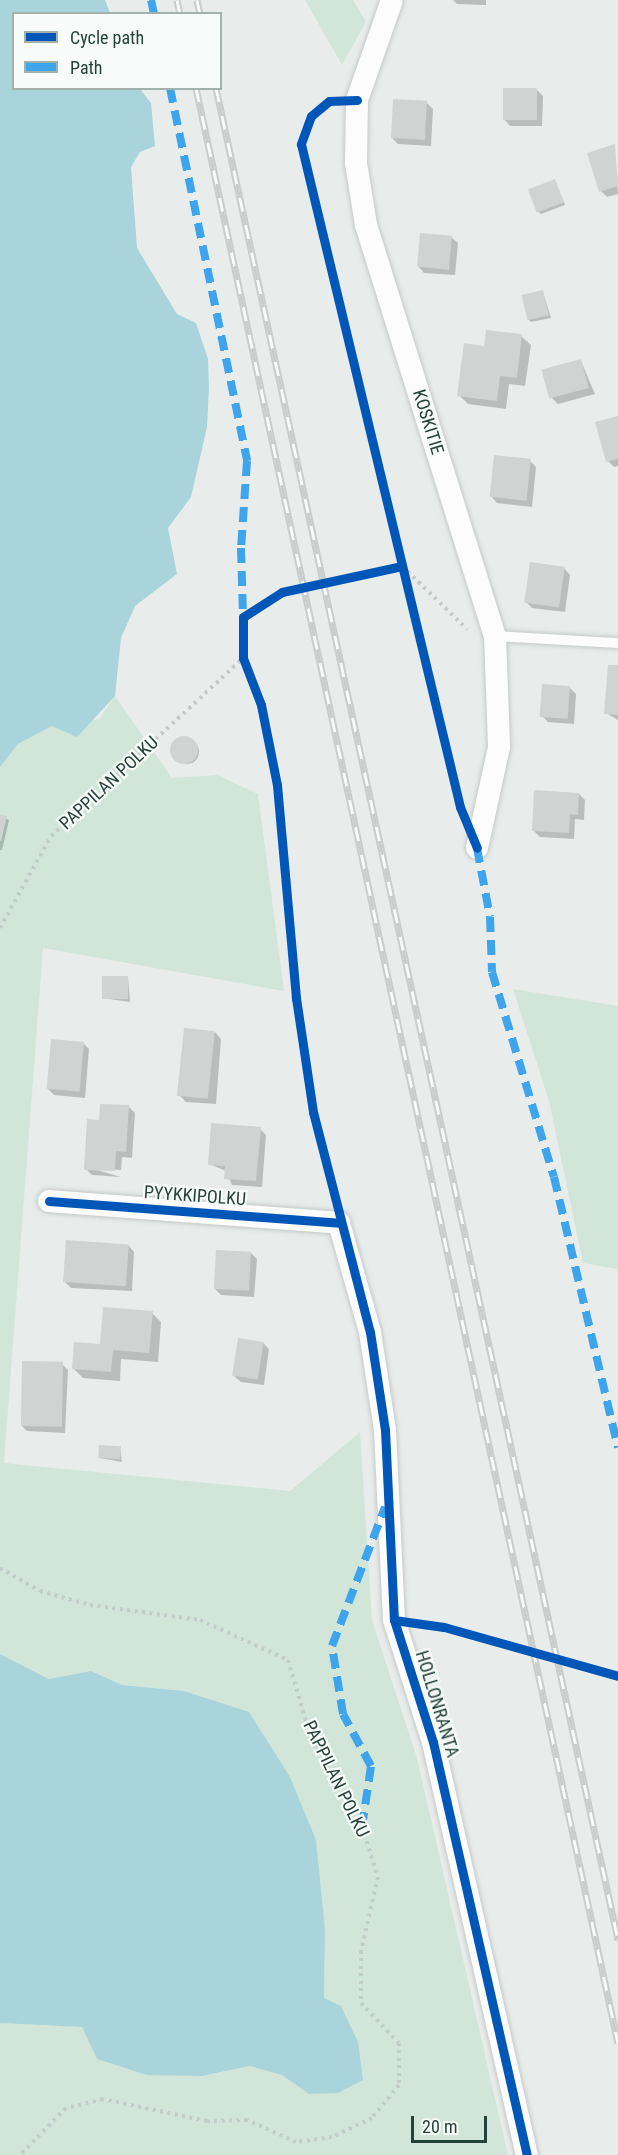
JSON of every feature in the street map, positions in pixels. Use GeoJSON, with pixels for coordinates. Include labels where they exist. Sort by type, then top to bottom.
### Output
{"type":"FeatureCollection","features":[{"type":"Feature","properties":{"kind":"street","name":"KOSKITIE"},"geometry":{"type":"LineString","coordinates":[[392,0],[357,100],[357,163],[366,225],[495,636],[499,747],[477,848]]}},
{"type":"Feature","properties":{"kind":"street","name":"PYYKKIPOLKU"},"geometry":{"type":"LineString","coordinates":[[49,1201],[339,1223]]}},
{"type":"Feature","properties":{"kind":"street","name":"HOLLONRANTA"},"geometry":{"type":"LineString","coordinates":[[339,1223],[370,1332],[385,1430],[394,1620],[433,1742],[527,2155]]}},
{"type":"Feature","properties":{"kind":"lane"},"geometry":{"type":"LineString","coordinates":[[495,636],[618,643]]}},
{"type":"Feature","properties":{"kind":"path"},"geometry":{"type":"LineString","coordinates":[[399,554],[397,567],[407,589]]}},
{"type":"Feature","properties":{"kind":"path"},"geometry":{"type":"LineString","coordinates":[[397,567],[460,627],[495,636]]}},
{"type":"Feature","properties":{"kind":"path"},"geometry":{"type":"LineString","coordinates":[[243,648],[245,663]]}},
{"type":"Feature","properties":{"kind":"green space"},"geometry":{"type":"Polygon","coordinates":[[[305,0],[353,0],[366,22],[342,65],[305,0]]]}},
{"type":"Feature","properties":{"kind":"green space"},"geometry":{"type":"Polygon","coordinates":[[[115,696],[172,778],[217,775],[258,794],[284,991],[43,948],[4,1463],[290,1491],[360,1432],[372,1620],[417,1758],[508,2155],[0,2155],[0,2023],[82,2027],[97,2059],[202,2076],[250,2066],[282,2075],[309,2094],[324,1998],[325,1930],[184,1691],[122,1685],[91,1671],[49,1679],[0,1654],[0,767],[18,744],[52,726],[99,719],[115,696]]]}},
{"type":"Feature","properties":{"kind":"green space"},"geometry":{"type":"Polygon","coordinates":[[[513,989],[618,1006],[618,1269],[583,1263],[549,1101],[513,989]]]}},
{"type":"Feature","properties":{"kind":"water"},"geometry":{"type":"Polygon","coordinates":[[[0,0],[105,0],[110,12],[12,12],[12,90],[141,90],[151,103],[155,146],[140,152],[131,167],[137,248],[177,314],[196,323],[208,359],[207,427],[191,497],[168,528],[177,574],[135,606],[121,638],[115,696],[77,737],[52,726],[18,744],[0,767],[0,0]]]}},
{"type":"Feature","properties":{"kind":"water"},"geometry":{"type":"Polygon","coordinates":[[[0,1654],[49,1679],[91,1671],[122,1685],[184,1691],[249,1712],[290,1777],[316,1840],[325,1930],[324,1998],[341,2006],[358,2042],[363,2080],[338,2093],[309,2094],[282,2075],[250,2066],[202,2076],[147,2075],[97,2059],[82,2027],[0,2023],[0,1654]]]}},
{"type":"Feature","properties":{"kind":"building"},"geometry":{"type":"Polygon","coordinates":[[[503,88],[537,88],[537,120],[503,120],[503,88]]]}},
{"type":"Feature","properties":{"kind":"building"},"geometry":{"type":"Polygon","coordinates":[[[393,99],[427,101],[425,140],[391,138],[393,99]]]}},
{"type":"Feature","properties":{"kind":"building"},"geometry":{"type":"Polygon","coordinates":[[[615,144],[618,186],[599,192],[587,153],[615,144]]]}},
{"type":"Feature","properties":{"kind":"building"},"geometry":{"type":"Polygon","coordinates":[[[555,179],[564,202],[537,213],[528,189],[555,179]]]}},
{"type":"Feature","properties":{"kind":"building"},"geometry":{"type":"Polygon","coordinates":[[[420,233],[452,236],[449,270],[417,267],[420,233]]]}},
{"type":"Feature","properties":{"kind":"building"},"geometry":{"type":"Polygon","coordinates":[[[543,290],[549,315],[527,320],[522,295],[543,290]]]}},
{"type":"Feature","properties":{"kind":"building"},"geometry":{"type":"Polygon","coordinates":[[[486,330],[522,334],[517,378],[500,376],[497,401],[457,396],[464,343],[484,346],[486,330]]]}},
{"type":"Feature","properties":{"kind":"building"},"geometry":{"type":"Polygon","coordinates":[[[581,359],[589,388],[549,399],[541,370],[581,359]]]}},
{"type":"Feature","properties":{"kind":"building"},"geometry":{"type":"Polygon","coordinates":[[[618,416],[618,459],[606,462],[595,422],[618,416]]]}},
{"type":"Feature","properties":{"kind":"building"},"geometry":{"type":"Polygon","coordinates":[[[494,455],[531,459],[526,501],[490,497],[494,455]]]}},
{"type":"Feature","properties":{"kind":"building"},"geometry":{"type":"Polygon","coordinates":[[[530,562],[565,567],[559,607],[524,603],[530,562]]]}},
{"type":"Feature","properties":{"kind":"building"},"geometry":{"type":"Polygon","coordinates":[[[608,665],[618,665],[618,715],[604,714],[608,665]]]}},
{"type":"Feature","properties":{"kind":"building"},"geometry":{"type":"Polygon","coordinates":[[[542,684],[570,686],[568,719],[540,717],[542,684]]]}},
{"type":"Feature","properties":{"kind":"building"},"geometry":{"type":"Polygon","coordinates":[[[184,736],[194,740],[198,750],[194,760],[184,764],[174,760],[170,750],[174,740],[184,736]]]}},
{"type":"Feature","properties":{"kind":"building"},"geometry":{"type":"Polygon","coordinates":[[[534,790],[579,793],[578,815],[570,814],[569,833],[532,831],[534,790]]]}},
{"type":"Feature","properties":{"kind":"building"},"geometry":{"type":"Polygon","coordinates":[[[0,814],[7,816],[1,841],[0,841],[0,814]]]}},
{"type":"Feature","properties":{"kind":"building"},"geometry":{"type":"Polygon","coordinates":[[[102,976],[128,976],[128,999],[102,999],[102,976]]]}},
{"type":"Feature","properties":{"kind":"building"},"geometry":{"type":"Polygon","coordinates":[[[184,1028],[215,1031],[208,1099],[177,1096],[184,1028]]]}},
{"type":"Feature","properties":{"kind":"building"},"geometry":{"type":"Polygon","coordinates":[[[51,1039],[84,1042],[80,1092],[47,1089],[51,1039]]]}},
{"type":"Feature","properties":{"kind":"building"},"geometry":{"type":"Polygon","coordinates":[[[100,1104],[129,1105],[126,1152],[116,1151],[115,1171],[84,1170],[87,1119],[99,1120],[100,1104]]]}},
{"type":"Feature","properties":{"kind":"building"},"geometry":{"type":"Polygon","coordinates":[[[211,1123],[261,1127],[256,1181],[224,1179],[225,1166],[208,1165],[211,1123]]]}},
{"type":"Feature","properties":{"kind":"building"},"geometry":{"type":"Polygon","coordinates":[[[66,1240],[129,1244],[126,1286],[63,1282],[66,1240]]]}},
{"type":"Feature","properties":{"kind":"building"},"geometry":{"type":"Polygon","coordinates":[[[216,1250],[251,1252],[249,1291],[214,1289],[216,1250]]]}},
{"type":"Feature","properties":{"kind":"building"},"geometry":{"type":"Polygon","coordinates":[[[103,1307],[153,1311],[149,1353],[113,1350],[111,1372],[72,1369],[74,1342],[100,1344],[103,1307]]]}},
{"type":"Feature","properties":{"kind":"building"},"geometry":{"type":"Polygon","coordinates":[[[238,1338],[264,1342],[258,1380],[232,1376],[238,1338]]]}},
{"type":"Feature","properties":{"kind":"building"},"geometry":{"type":"Polygon","coordinates":[[[22,1361],[63,1362],[62,1427],[21,1426],[22,1361]]]}},
{"type":"Feature","properties":{"kind":"building"},"geometry":{"type":"Polygon","coordinates":[[[99,1445],[121,1446],[120,1459],[98,1458],[99,1445]]]}},
{"type":"Feature","properties":{"kind":"railway"},"geometry":{"type":"LineString","coordinates":[[177,0],[180,12]]}},
{"type":"Feature","properties":{"kind":"railway"},"geometry":{"type":"LineString","coordinates":[[197,0],[200,12]]}},
{"type":"Feature","properties":{"kind":"railway"},"geometry":{"type":"LineString","coordinates":[[196,90],[618,2043]]}},
{"type":"Feature","properties":{"kind":"railway"},"geometry":{"type":"LineString","coordinates":[[216,90],[618,1940]]}},
{"type":"Feature","properties":{"kind":"marked path"},"geometry":{"type":"LineString","coordinates":[[151,0],[154,12]]}},
{"type":"Feature","properties":{"kind":"marked path"},"geometry":{"type":"LineString","coordinates":[[170,90],[247,461],[241,548],[243,617]]}},
{"type":"Feature","properties":{"kind":"marked path"},"geometry":{"type":"LineString","coordinates":[[477,848],[490,917],[492,972],[554,1177],[618,1448]]}},
{"type":"Feature","properties":{"kind":"marked path"},"geometry":{"type":"LineString","coordinates":[[362,1827],[371,1766],[343,1714],[332,1646],[385,1507]]}},
{"type":"Feature","properties":{"kind":"cycle path"},"geometry":{"type":"LineString","coordinates":[[357,100],[329,101],[311,116],[301,144],[460,807],[477,848]]}},
{"type":"Feature","properties":{"kind":"cycle path"},"geometry":{"type":"LineString","coordinates":[[402,566],[282,592],[243,617],[243,658],[261,705],[277,785],[296,998],[313,1112],[370,1332],[385,1430],[394,1620],[433,1742],[527,2155]]}},
{"type":"Feature","properties":{"kind":"cycle path"},"geometry":{"type":"LineString","coordinates":[[49,1201],[339,1223]]}},
{"type":"Feature","properties":{"kind":"cycle path"},"geometry":{"type":"LineString","coordinates":[[394,1620],[444,1627],[618,1676]]}}]}
